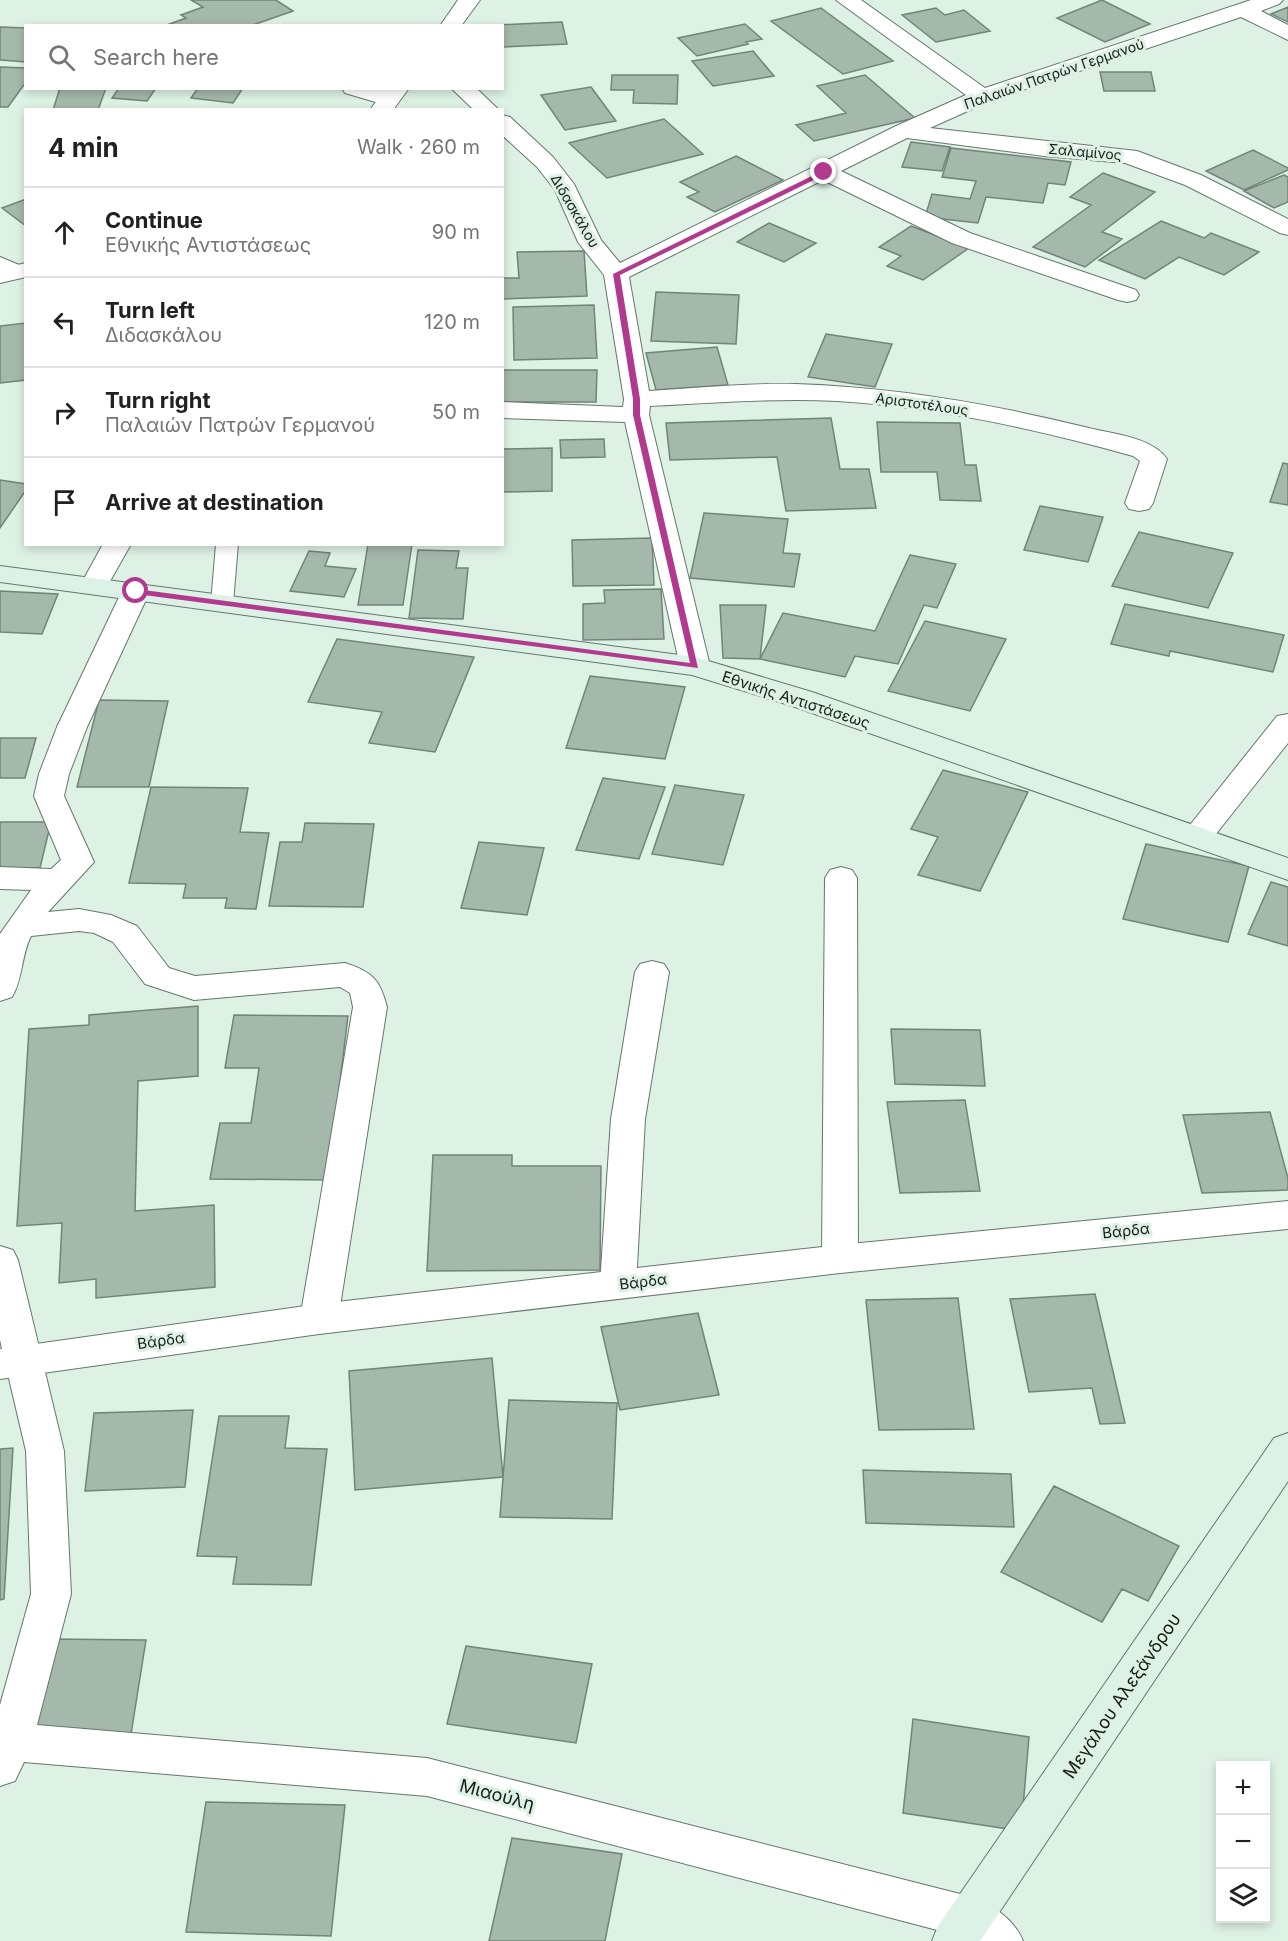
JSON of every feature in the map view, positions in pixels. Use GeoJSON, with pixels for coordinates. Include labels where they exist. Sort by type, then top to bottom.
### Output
{"type":"FeatureCollection","features":[{"type":"Feature","properties":{"kind":"main road","name":"Εθνικής Αντιστάσεως"},"geometry":{"type":"LineString","coordinates":[[0,574],[695,666],[802,699],[1288,869]]}},
{"type":"Feature","properties":{"kind":"main road","name":"Μεγάλου Αλεξάνδρου"},"geometry":{"type":"LineString","coordinates":[[975,1933],[1288,1449]]}},
{"type":"Feature","properties":{"kind":"street"},"geometry":{"type":"LineString","coordinates":[[451,24],[469,0]]}},
{"type":"Feature","properties":{"kind":"street"},"geometry":{"type":"LineString","coordinates":[[847,0],[982,96]]}},
{"type":"Feature","properties":{"kind":"street","name":"Παλαιών Πατρών Γερμανού"},"geometry":{"type":"LineString","coordinates":[[616,274],[904,131],[982,96],[1272,0]]}},
{"type":"Feature","properties":{"kind":"street"},"geometry":{"type":"LineString","coordinates":[[1244,10],[1288,34]]}},
{"type":"Feature","properties":{"kind":"street"},"geometry":{"type":"LineString","coordinates":[[360,90],[390,99]]}},
{"type":"Feature","properties":{"kind":"street"},"geometry":{"type":"LineString","coordinates":[[464,90],[486,108]]}},
{"type":"Feature","properties":{"kind":"street","name":"Διδασκάλου"},"geometry":{"type":"LineString","coordinates":[[504,124],[545,162],[566,189],[590,242],[616,274],[637,407],[695,666]]}},
{"type":"Feature","properties":{"kind":"street","name":"Σαλαμίνος"},"geometry":{"type":"LineString","coordinates":[[904,131],[1044,149],[1129,156],[1193,180],[1288,228]]}},
{"type":"Feature","properties":{"kind":"street"},"geometry":{"type":"LineString","coordinates":[[824,172],[961,238],[1126,295]]}},
{"type":"Feature","properties":{"kind":"street","name":"Αριστοτέλους"},"geometry":{"type":"LineString","coordinates":[[504,410],[637,407],[792,392],[929,402],[997,415],[1142,450],[1154,459],[1139,502]]}},
{"type":"Feature","properties":{"kind":"street"},"geometry":{"type":"LineString","coordinates":[[94,586],[116,546]]}},
{"type":"Feature","properties":{"kind":"street"},"geometry":{"type":"LineString","coordinates":[[0,989],[6,955],[22,926],[40,899],[78,861],[49,796],[54,774],[72,728],[136,591]]}},
{"type":"Feature","properties":{"kind":"street"},"geometry":{"type":"LineString","coordinates":[[1197,837],[1288,723]]}},
{"type":"Feature","properties":{"kind":"street"},"geometry":{"type":"LineString","coordinates":[[0,878],[58,880]]}},
{"type":"Feature","properties":{"kind":"street"},"geometry":{"type":"LineString","coordinates":[[840,1259],[842,878]]}},
{"type":"Feature","properties":{"kind":"street"},"geometry":{"type":"LineString","coordinates":[[22,926],[79,920],[99,923],[125,934],[157,976],[194,988],[345,975],[365,987],[370,1008],[319,1319]]}},
{"type":"Feature","properties":{"kind":"street"},"geometry":{"type":"LineString","coordinates":[[618,1286],[628,1119],[652,972]]}},
{"type":"Feature","properties":{"kind":"street","name":"Βάρδα"},"geometry":{"type":"LineString","coordinates":[[12,1362],[319,1319],[840,1259],[1288,1215]]}},
{"type":"Feature","properties":{"kind":"street"},"geometry":{"type":"LineString","coordinates":[[0,1260],[12,1362],[45,1451],[51,1594],[5,1754]]}},
{"type":"Feature","properties":{"kind":"street","name":"Μιαούλη"},"geometry":{"type":"LineString","coordinates":[[5,1754],[427,1777],[975,1933]]}},
{"type":"Feature","properties":{"kind":"lane"},"geometry":{"type":"LineString","coordinates":[[222,603],[227,546]]}},
{"type":"Feature","properties":{"kind":"building"},"geometry":{"type":"Polygon","coordinates":[[[191,0],[276,0],[293,11],[256,24],[170,24],[186,18],[181,15],[203,7],[191,0]]]}},
{"type":"Feature","properties":{"kind":"building"},"geometry":{"type":"Polygon","coordinates":[[[1102,0],[1150,24],[1105,42],[1057,18],[1102,0]]]}},
{"type":"Feature","properties":{"kind":"building"},"geometry":{"type":"Polygon","coordinates":[[[1288,7],[1288,22],[1271,14],[1288,7]]]}},
{"type":"Feature","properties":{"kind":"building"},"geometry":{"type":"Polygon","coordinates":[[[821,8],[893,61],[843,74],[771,21],[821,8]]]}},
{"type":"Feature","properties":{"kind":"building"},"geometry":{"type":"Polygon","coordinates":[[[936,8],[945,15],[964,10],[990,31],[936,42],[902,15],[936,8]]]}},
{"type":"Feature","properties":{"kind":"building"},"geometry":{"type":"Polygon","coordinates":[[[562,22],[567,44],[504,47],[504,25],[562,22]]]}},
{"type":"Feature","properties":{"kind":"building"},"geometry":{"type":"Polygon","coordinates":[[[745,24],[762,39],[697,56],[678,38],[745,24]]]}},
{"type":"Feature","properties":{"kind":"building"},"geometry":{"type":"Polygon","coordinates":[[[0,27],[24,28],[24,62],[0,60],[0,27]]]}},
{"type":"Feature","properties":{"kind":"building"},"geometry":{"type":"Polygon","coordinates":[[[753,51],[774,76],[713,86],[692,61],[753,51]]]}},
{"type":"Feature","properties":{"kind":"building"},"geometry":{"type":"Polygon","coordinates":[[[0,67],[24,68],[24,85],[8,107],[0,107],[0,67]]]}},
{"type":"Feature","properties":{"kind":"building"},"geometry":{"type":"Polygon","coordinates":[[[1100,72],[1151,72],[1155,91],[1104,91],[1100,72]]]}},
{"type":"Feature","properties":{"kind":"building"},"geometry":{"type":"Polygon","coordinates":[[[612,75],[678,75],[677,104],[633,103],[634,90],[611,90],[612,75]]]}},
{"type":"Feature","properties":{"kind":"building"},"geometry":{"type":"Polygon","coordinates":[[[865,75],[915,118],[814,141],[796,125],[846,113],[817,86],[865,75]]]}},
{"type":"Feature","properties":{"kind":"building"},"geometry":{"type":"Polygon","coordinates":[[[591,87],[616,121],[565,130],[541,95],[591,87]]]}},
{"type":"Feature","properties":{"kind":"building"},"geometry":{"type":"Polygon","coordinates":[[[59,90],[105,90],[99,108],[54,108],[59,90]]]}},
{"type":"Feature","properties":{"kind":"building"},"geometry":{"type":"Polygon","coordinates":[[[118,90],[155,90],[147,101],[112,98],[118,90]]]}},
{"type":"Feature","properties":{"kind":"building"},"geometry":{"type":"Polygon","coordinates":[[[197,90],[242,90],[233,103],[191,98],[197,90]]]}},
{"type":"Feature","properties":{"kind":"building"},"geometry":{"type":"Polygon","coordinates":[[[664,119],[703,154],[607,178],[569,143],[664,119]]]}},
{"type":"Feature","properties":{"kind":"building"},"geometry":{"type":"Polygon","coordinates":[[[911,142],[950,147],[942,171],[902,167],[911,142]]]}},
{"type":"Feature","properties":{"kind":"building"},"geometry":{"type":"Polygon","coordinates":[[[951,148],[1071,162],[1065,185],[1048,183],[1043,203],[986,197],[978,223],[925,217],[932,194],[970,199],[976,181],[942,177],[951,148]]]}},
{"type":"Feature","properties":{"kind":"building"},"geometry":{"type":"Polygon","coordinates":[[[1253,150],[1288,170],[1244,190],[1206,171],[1253,150]]]}},
{"type":"Feature","properties":{"kind":"building"},"geometry":{"type":"Polygon","coordinates":[[[736,156],[783,180],[715,212],[687,197],[699,192],[680,182],[736,156]]]}},
{"type":"Feature","properties":{"kind":"building"},"geometry":{"type":"Polygon","coordinates":[[[1103,173],[1155,192],[1102,232],[1122,239],[1085,267],[1033,247],[1091,205],[1070,197],[1103,173]]]}},
{"type":"Feature","properties":{"kind":"building"},"geometry":{"type":"Polygon","coordinates":[[[1284,175],[1288,177],[1288,202],[1274,208],[1244,191],[1284,175]]]}},
{"type":"Feature","properties":{"kind":"building"},"geometry":{"type":"Polygon","coordinates":[[[24,200],[24,224],[2,208],[24,200]]]}},
{"type":"Feature","properties":{"kind":"building"},"geometry":{"type":"Polygon","coordinates":[[[1161,221],[1204,238],[1211,233],[1259,252],[1224,275],[1179,257],[1145,279],[1099,260],[1161,221]]]}},
{"type":"Feature","properties":{"kind":"building"},"geometry":{"type":"Polygon","coordinates":[[[769,223],[816,243],[784,262],[737,242],[769,223]]]}},
{"type":"Feature","properties":{"kind":"building"},"geometry":{"type":"Polygon","coordinates":[[[911,226],[969,248],[923,280],[887,266],[901,256],[879,247],[911,226]]]}},
{"type":"Feature","properties":{"kind":"building"},"geometry":{"type":"Polygon","coordinates":[[[584,251],[587,296],[504,299],[504,278],[519,278],[517,252],[584,251]]]}},
{"type":"Feature","properties":{"kind":"building"},"geometry":{"type":"Polygon","coordinates":[[[656,292],[739,295],[736,344],[651,341],[656,292]]]}},
{"type":"Feature","properties":{"kind":"building"},"geometry":{"type":"Polygon","coordinates":[[[594,305],[597,358],[514,360],[513,307],[594,305]]]}},
{"type":"Feature","properties":{"kind":"building"},"geometry":{"type":"Polygon","coordinates":[[[24,323],[24,380],[0,383],[0,326],[24,323]]]}},
{"type":"Feature","properties":{"kind":"building"},"geometry":{"type":"Polygon","coordinates":[[[826,334],[892,344],[875,387],[808,377],[826,334]]]}},
{"type":"Feature","properties":{"kind":"building"},"geometry":{"type":"Polygon","coordinates":[[[717,347],[728,385],[656,390],[646,353],[717,347]]]}},
{"type":"Feature","properties":{"kind":"building"},"geometry":{"type":"Polygon","coordinates":[[[504,370],[597,370],[596,402],[504,402],[504,370]]]}},
{"type":"Feature","properties":{"kind":"building"},"geometry":{"type":"Polygon","coordinates":[[[831,418],[840,469],[869,469],[876,508],[786,511],[777,457],[670,460],[666,423],[831,418]]]}},
{"type":"Feature","properties":{"kind":"building"},"geometry":{"type":"Polygon","coordinates":[[[877,422],[960,423],[965,465],[976,465],[981,501],[940,500],[937,472],[881,472],[877,422]]]}},
{"type":"Feature","properties":{"kind":"building"},"geometry":{"type":"Polygon","coordinates":[[[604,439],[605,457],[561,458],[560,440],[604,439]]]}},
{"type":"Feature","properties":{"kind":"building"},"geometry":{"type":"Polygon","coordinates":[[[552,448],[552,491],[504,492],[504,449],[552,448]]]}},
{"type":"Feature","properties":{"kind":"building"},"geometry":{"type":"Polygon","coordinates":[[[1283,463],[1288,464],[1288,505],[1270,502],[1283,463]]]}},
{"type":"Feature","properties":{"kind":"building"},"geometry":{"type":"Polygon","coordinates":[[[0,480],[24,484],[24,493],[0,528],[0,480]]]}},
{"type":"Feature","properties":{"kind":"building"},"geometry":{"type":"Polygon","coordinates":[[[1040,506],[1103,517],[1088,562],[1024,550],[1040,506]]]}},
{"type":"Feature","properties":{"kind":"building"},"geometry":{"type":"Polygon","coordinates":[[[704,513],[788,519],[783,553],[800,554],[794,587],[690,578],[704,513]]]}},
{"type":"Feature","properties":{"kind":"building"},"geometry":{"type":"Polygon","coordinates":[[[1139,532],[1233,553],[1208,608],[1112,586],[1139,532]]]}},
{"type":"Feature","properties":{"kind":"building"},"geometry":{"type":"Polygon","coordinates":[[[652,538],[654,585],[573,586],[572,540],[652,538]]]}},
{"type":"Feature","properties":{"kind":"building"},"geometry":{"type":"Polygon","coordinates":[[[368,546],[412,546],[403,605],[358,605],[368,546]]]}},
{"type":"Feature","properties":{"kind":"building"},"geometry":{"type":"Polygon","coordinates":[[[418,550],[459,551],[456,568],[468,568],[463,619],[409,618],[418,550]]]}},
{"type":"Feature","properties":{"kind":"building"},"geometry":{"type":"Polygon","coordinates":[[[309,551],[330,553],[325,566],[356,569],[344,597],[290,591],[309,551]]]}},
{"type":"Feature","properties":{"kind":"building"},"geometry":{"type":"Polygon","coordinates":[[[910,555],[956,564],[937,608],[924,605],[898,664],[855,656],[845,677],[760,659],[783,613],[875,631],[910,555]]]}},
{"type":"Feature","properties":{"kind":"building"},"geometry":{"type":"Polygon","coordinates":[[[661,589],[664,639],[583,640],[583,604],[605,603],[604,590],[661,589]]]}},
{"type":"Feature","properties":{"kind":"building"},"geometry":{"type":"Polygon","coordinates":[[[0,591],[58,594],[42,634],[0,632],[0,591]]]}},
{"type":"Feature","properties":{"kind":"building"},"geometry":{"type":"Polygon","coordinates":[[[1125,604],[1284,635],[1273,672],[1170,651],[1169,656],[1111,644],[1125,604]]]}},
{"type":"Feature","properties":{"kind":"building"},"geometry":{"type":"Polygon","coordinates":[[[720,605],[766,605],[760,659],[723,658],[720,605]]]}},
{"type":"Feature","properties":{"kind":"building"},"geometry":{"type":"Polygon","coordinates":[[[925,621],[1006,639],[970,711],[888,691],[925,621]]]}},
{"type":"Feature","properties":{"kind":"building"},"geometry":{"type":"Polygon","coordinates":[[[337,639],[474,657],[435,752],[369,743],[382,712],[308,702],[337,639]]]}},
{"type":"Feature","properties":{"kind":"building"},"geometry":{"type":"Polygon","coordinates":[[[590,676],[685,687],[665,759],[566,748],[590,676]]]}},
{"type":"Feature","properties":{"kind":"building"},"geometry":{"type":"Polygon","coordinates":[[[99,700],[168,701],[149,787],[77,787],[99,700]]]}},
{"type":"Feature","properties":{"kind":"building"},"geometry":{"type":"Polygon","coordinates":[[[0,738],[36,738],[25,778],[0,778],[0,738]]]}},
{"type":"Feature","properties":{"kind":"building"},"geometry":{"type":"Polygon","coordinates":[[[943,770],[1028,792],[980,891],[918,875],[938,837],[911,829],[943,770]]]}},
{"type":"Feature","properties":{"kind":"building"},"geometry":{"type":"Polygon","coordinates":[[[603,778],[665,787],[639,859],[576,850],[603,778]]]}},
{"type":"Feature","properties":{"kind":"building"},"geometry":{"type":"Polygon","coordinates":[[[675,785],[744,795],[723,865],[652,854],[675,785]]]}},
{"type":"Feature","properties":{"kind":"building"},"geometry":{"type":"Polygon","coordinates":[[[151,787],[248,788],[240,832],[269,833],[256,909],[225,908],[227,898],[183,898],[186,884],[129,883],[151,787]]]}},
{"type":"Feature","properties":{"kind":"building"},"geometry":{"type":"Polygon","coordinates":[[[0,822],[51,822],[40,868],[0,868],[0,822]]]}},
{"type":"Feature","properties":{"kind":"building"},"geometry":{"type":"Polygon","coordinates":[[[305,823],[374,824],[363,907],[269,906],[280,842],[302,842],[305,823]]]}},
{"type":"Feature","properties":{"kind":"building"},"geometry":{"type":"Polygon","coordinates":[[[479,842],[544,848],[527,915],[461,908],[479,842]]]}},
{"type":"Feature","properties":{"kind":"building"},"geometry":{"type":"Polygon","coordinates":[[[1146,844],[1249,866],[1228,942],[1123,919],[1146,844]]]}},
{"type":"Feature","properties":{"kind":"building"},"geometry":{"type":"Polygon","coordinates":[[[1271,882],[1288,887],[1288,946],[1248,934],[1271,882]]]}},
{"type":"Feature","properties":{"kind":"building"},"geometry":{"type":"Polygon","coordinates":[[[198,1006],[198,1076],[138,1081],[135,1211],[214,1205],[215,1287],[96,1298],[96,1279],[59,1283],[62,1223],[17,1226],[29,1029],[89,1025],[89,1015],[198,1006]]]}},
{"type":"Feature","properties":{"kind":"building"},"geometry":{"type":"Polygon","coordinates":[[[234,1015],[348,1016],[328,1180],[210,1179],[220,1123],[251,1123],[259,1068],[225,1068],[234,1015]]]}},
{"type":"Feature","properties":{"kind":"building"},"geometry":{"type":"Polygon","coordinates":[[[891,1029],[980,1030],[985,1086],[895,1084],[891,1029]]]}},
{"type":"Feature","properties":{"kind":"building"},"geometry":{"type":"Polygon","coordinates":[[[965,1100],[980,1191],[900,1193],[887,1102],[965,1100]]]}},
{"type":"Feature","properties":{"kind":"building"},"geometry":{"type":"Polygon","coordinates":[[[1270,1112],[1288,1178],[1288,1190],[1202,1193],[1183,1115],[1270,1112]]]}},
{"type":"Feature","properties":{"kind":"building"},"geometry":{"type":"Polygon","coordinates":[[[433,1155],[512,1155],[512,1166],[601,1166],[600,1270],[427,1271],[433,1155]]]}},
{"type":"Feature","properties":{"kind":"building"},"geometry":{"type":"Polygon","coordinates":[[[1095,1294],[1125,1423],[1100,1424],[1092,1388],[1029,1392],[1010,1299],[1095,1294]]]}},
{"type":"Feature","properties":{"kind":"building"},"geometry":{"type":"Polygon","coordinates":[[[958,1298],[974,1429],[879,1430],[866,1300],[958,1298]]]}},
{"type":"Feature","properties":{"kind":"building"},"geometry":{"type":"Polygon","coordinates":[[[698,1313],[719,1395],[620,1410],[601,1327],[698,1313]]]}},
{"type":"Feature","properties":{"kind":"building"},"geometry":{"type":"Polygon","coordinates":[[[492,1358],[503,1477],[355,1490],[349,1371],[492,1358]]]}},
{"type":"Feature","properties":{"kind":"building"},"geometry":{"type":"Polygon","coordinates":[[[509,1400],[617,1403],[612,1519],[500,1517],[509,1400]]]}},
{"type":"Feature","properties":{"kind":"building"},"geometry":{"type":"Polygon","coordinates":[[[193,1410],[185,1487],[85,1491],[94,1413],[193,1410]]]}},
{"type":"Feature","properties":{"kind":"building"},"geometry":{"type":"Polygon","coordinates":[[[219,1416],[289,1416],[285,1448],[327,1449],[311,1585],[233,1584],[237,1557],[197,1556],[219,1416]]]}},
{"type":"Feature","properties":{"kind":"building"},"geometry":{"type":"Polygon","coordinates":[[[13,1448],[4,1599],[0,1600],[0,1449],[13,1448]]]}},
{"type":"Feature","properties":{"kind":"building"},"geometry":{"type":"Polygon","coordinates":[[[863,1470],[1011,1474],[1014,1527],[866,1523],[863,1470]]]}},
{"type":"Feature","properties":{"kind":"building"},"geometry":{"type":"Polygon","coordinates":[[[1054,1486],[1179,1546],[1148,1601],[1122,1589],[1102,1622],[1001,1572],[1054,1486]]]}},
{"type":"Feature","properties":{"kind":"building"},"geometry":{"type":"Polygon","coordinates":[[[48,1639],[146,1640],[131,1734],[29,1732],[48,1639]]]}},
{"type":"Feature","properties":{"kind":"building"},"geometry":{"type":"Polygon","coordinates":[[[466,1646],[592,1664],[576,1743],[447,1724],[466,1646]]]}},
{"type":"Feature","properties":{"kind":"building"},"geometry":{"type":"Polygon","coordinates":[[[913,1719],[1029,1737],[1021,1831],[903,1813],[913,1719]]]}},
{"type":"Feature","properties":{"kind":"building"},"geometry":{"type":"Polygon","coordinates":[[[206,1802],[345,1805],[331,1936],[186,1932],[206,1802]]]}},
{"type":"Feature","properties":{"kind":"building"},"geometry":{"type":"Polygon","coordinates":[[[512,1838],[622,1854],[605,1941],[489,1941],[512,1838]]]}},
{"type":"Feature","properties":{"kind":"route"},"geometry":{"type":"LineString","coordinates":[[136,591],[695,666],[636,415],[637,399],[616,274],[824,172]]}}]}
